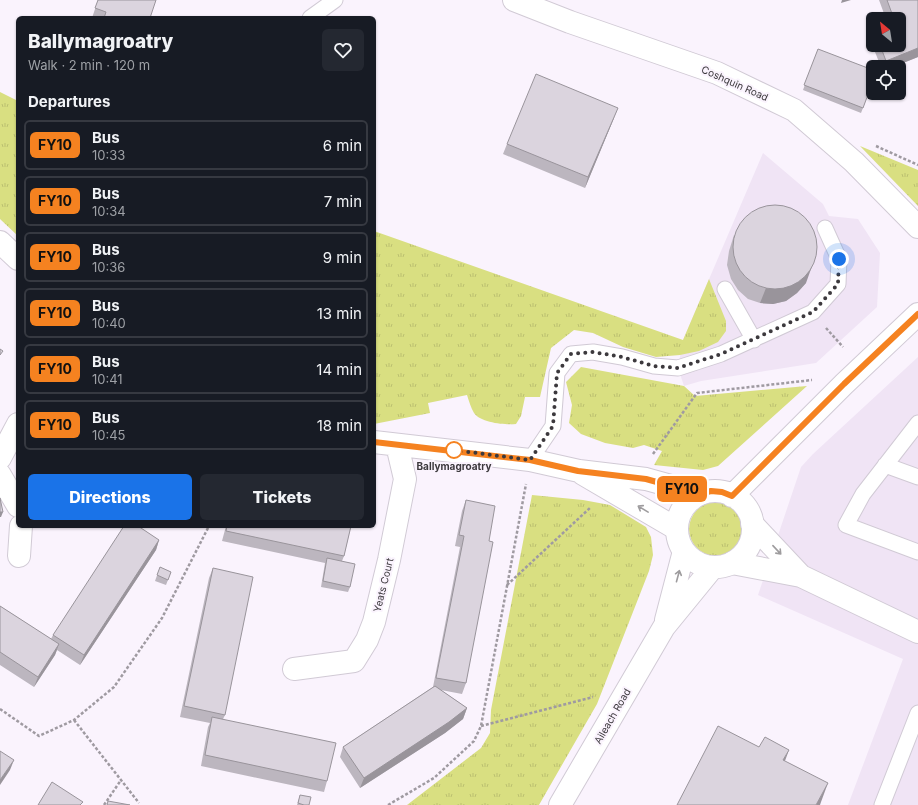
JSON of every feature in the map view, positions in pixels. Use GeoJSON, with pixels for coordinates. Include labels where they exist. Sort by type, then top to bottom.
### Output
{"type":"FeatureCollection","features":[{"type":"Feature","properties":{"kind":"street","name":"Coshquin Road"},"geometry":{"type":"LineString","coordinates":[[514,0],[570,22],[717,73],[794,110],[854,162],[918,227]]}},
{"type":"Feature","properties":{"kind":"street"},"geometry":{"type":"LineString","coordinates":[[0,242],[16,257]]}},
{"type":"Feature","properties":{"kind":"street"},"geometry":{"type":"LineString","coordinates":[[732,496],[844,384],[918,314]]}},
{"type":"Feature","properties":{"kind":"street"},"geometry":{"type":"LineString","coordinates":[[0,458],[16,428]]}},
{"type":"Feature","properties":{"kind":"street"},"geometry":{"type":"LineString","coordinates":[[376,442],[530,460],[578,471],[646,479],[700,494]]}},
{"type":"Feature","properties":{"kind":"street","name":"Yeats Court"},"geometry":{"type":"LineString","coordinates":[[294,669],[354,661],[367,640],[374,622],[389,560],[405,479],[397,445]]}},
{"type":"Feature","properties":{"kind":"street"},"geometry":{"type":"LineString","coordinates":[[578,471],[677,529]]}},
{"type":"Feature","properties":{"kind":"street"},"geometry":{"type":"LineString","coordinates":[[0,475],[16,503]]}},
{"type":"Feature","properties":{"kind":"street"},"geometry":{"type":"LineString","coordinates":[[722,565],[744,553],[748,547],[753,532],[752,524],[746,507],[732,496],[722,492],[711,491],[700,494],[688,502],[678,521],[678,537],[684,551],[690,558],[697,562],[802,576],[918,632]]}},
{"type":"Feature","properties":{"kind":"street"},"geometry":{"type":"LineString","coordinates":[[752,524],[802,576]]}},
{"type":"Feature","properties":{"kind":"street"},"geometry":{"type":"LineString","coordinates":[[19,556],[20,528]]}},
{"type":"Feature","properties":{"kind":"street","name":"Aileach Road"},"geometry":{"type":"LineString","coordinates":[[664,627],[684,551]]}},
{"type":"Feature","properties":{"kind":"street","name":"Aileach Road"},"geometry":{"type":"LineString","coordinates":[[560,805],[664,627],[722,565]]}},
{"type":"Feature","properties":{"kind":"lane"},"geometry":{"type":"LineString","coordinates":[[313,16],[335,0]]}},
{"type":"Feature","properties":{"kind":"lane"},"geometry":{"type":"LineString","coordinates":[[530,460],[553,426],[557,373],[571,354],[593,352],[622,357],[654,366],[678,368],[721,354],[813,312],[838,284],[839,259],[825,228]]}},
{"type":"Feature","properties":{"kind":"lane"},"geometry":{"type":"LineString","coordinates":[[725,289],[754,340]]}},
{"type":"Feature","properties":{"kind":"lane"},"geometry":{"type":"LineString","coordinates":[[918,423],[863,494],[846,525],[918,552]]}},
{"type":"Feature","properties":{"kind":"lane"},"geometry":{"type":"LineString","coordinates":[[885,465],[918,477]]}},
{"type":"Feature","properties":{"kind":"lane"},"geometry":{"type":"LineString","coordinates":[[882,805],[918,712]]}},
{"type":"Feature","properties":{"kind":"path"},"geometry":{"type":"LineString","coordinates":[[646,479],[652,454],[697,393],[810,380],[844,384]]}},
{"type":"Feature","properties":{"kind":"path"},"geometry":{"type":"LineString","coordinates":[[388,805],[434,778],[474,742],[481,726],[530,460]]}},
{"type":"Feature","properties":{"kind":"path"},"geometry":{"type":"LineString","coordinates":[[507,586],[609,490]]}},
{"type":"Feature","properties":{"kind":"path"},"geometry":{"type":"LineString","coordinates":[[0,709],[39,736],[74,720],[114,687],[162,618],[208,528]]}},
{"type":"Feature","properties":{"kind":"path"},"geometry":{"type":"LineString","coordinates":[[481,726],[601,695],[618,705]]}},
{"type":"Feature","properties":{"kind":"path"},"geometry":{"type":"LineString","coordinates":[[74,720],[139,803]]}},
{"type":"Feature","properties":{"kind":"path"},"geometry":{"type":"LineString","coordinates":[[104,805],[121,780]]}},
{"type":"Feature","properties":{"kind":"shaded area"},"geometry":{"type":"Polygon","coordinates":[[[763,153],[823,204],[829,216],[858,219],[880,253],[877,307],[816,363],[701,381],[684,386],[678,368],[683,340],[763,153]]]}},
{"type":"Feature","properties":{"kind":"shaded area"},"geometry":{"type":"Polygon","coordinates":[[[918,357],[918,805],[848,805],[903,659],[758,595],[801,467],[813,454],[918,357]]]}},
{"type":"Feature","properties":{"kind":"green space"},"geometry":{"type":"Polygon","coordinates":[[[0,92],[16,100],[16,234],[0,219],[0,92]]]}},
{"type":"Feature","properties":{"kind":"green space"},"geometry":{"type":"Polygon","coordinates":[[[860,146],[918,170],[918,206],[860,146]]]}},
{"type":"Feature","properties":{"kind":"green space"},"geometry":{"type":"Polygon","coordinates":[[[376,232],[683,340],[709,279],[726,321],[726,331],[718,342],[699,351],[680,355],[656,357],[623,347],[593,333],[574,330],[551,348],[540,397],[525,397],[521,416],[516,424],[494,423],[482,419],[474,413],[467,395],[428,403],[430,413],[376,424],[376,232]]]}},
{"type":"Feature","properties":{"kind":"green space"},"geometry":{"type":"Polygon","coordinates":[[[581,367],[684,386],[695,396],[807,386],[718,466],[703,470],[654,465],[662,451],[644,445],[633,448],[605,443],[581,434],[569,423],[572,405],[566,382],[581,367]]]}},
{"type":"Feature","properties":{"kind":"green space"},"geometry":{"type":"Polygon","coordinates":[[[532,495],[583,500],[610,505],[646,527],[651,537],[653,555],[649,571],[597,704],[539,805],[407,805],[481,748],[490,733],[491,710],[532,495]]]}},
{"type":"Feature","properties":{"kind":"green space"},"geometry":{"type":"Polygon","coordinates":[[[716,502],[726,504],[735,510],[741,519],[743,529],[741,539],[735,548],[726,554],[716,556],[706,554],[697,548],[691,539],[689,529],[691,519],[697,510],[706,504],[716,502]]]}},
{"type":"Feature","properties":{"kind":"building"},"geometry":{"type":"Polygon","coordinates":[[[98,0],[156,0],[151,16],[105,16],[106,12],[95,8],[98,0]]]}},
{"type":"Feature","properties":{"kind":"building"},"geometry":{"type":"Polygon","coordinates":[[[887,0],[918,0],[918,48],[886,60],[883,52],[906,52],[906,12],[891,12],[887,0]]]}},
{"type":"Feature","properties":{"kind":"building"},"geometry":{"type":"Polygon","coordinates":[[[818,49],[866,67],[866,100],[863,108],[804,85],[818,49]]]}},
{"type":"Feature","properties":{"kind":"building"},"geometry":{"type":"Polygon","coordinates":[[[536,74],[618,108],[588,177],[507,144],[536,74]]]}},
{"type":"Feature","properties":{"kind":"building"},"geometry":{"type":"Polygon","coordinates":[[[775,205],[791,208],[805,217],[814,231],[817,247],[814,263],[805,277],[791,286],[775,289],[759,286],[745,277],[736,263],[733,247],[736,231],[745,217],[759,208],[775,205]]]}},
{"type":"Feature","properties":{"kind":"building"},"geometry":{"type":"Polygon","coordinates":[[[0,498],[3,512],[0,512],[0,498]]]}},
{"type":"Feature","properties":{"kind":"building"},"geometry":{"type":"Polygon","coordinates":[[[466,500],[495,506],[489,541],[493,542],[466,683],[436,678],[464,536],[459,535],[466,500]]]}},
{"type":"Feature","properties":{"kind":"building"},"geometry":{"type":"Polygon","coordinates":[[[123,528],[141,528],[159,540],[84,655],[53,635],[123,528]]]}},
{"type":"Feature","properties":{"kind":"building"},"geometry":{"type":"Polygon","coordinates":[[[227,528],[351,528],[344,556],[226,531],[227,528]]]}},
{"type":"Feature","properties":{"kind":"building"},"geometry":{"type":"Polygon","coordinates":[[[327,558],[355,564],[350,587],[323,581],[327,558]]]}},
{"type":"Feature","properties":{"kind":"building"},"geometry":{"type":"Polygon","coordinates":[[[160,567],[171,572],[168,580],[157,575],[160,567]]]}},
{"type":"Feature","properties":{"kind":"building"},"geometry":{"type":"Polygon","coordinates":[[[213,568],[253,577],[225,715],[184,706],[213,568]]]}},
{"type":"Feature","properties":{"kind":"building"},"geometry":{"type":"Polygon","coordinates":[[[0,606],[59,644],[38,677],[0,652],[0,606]]]}},
{"type":"Feature","properties":{"kind":"building"},"geometry":{"type":"Polygon","coordinates":[[[435,686],[467,708],[449,722],[364,778],[343,747],[435,686]]]}},
{"type":"Feature","properties":{"kind":"building"},"geometry":{"type":"Polygon","coordinates":[[[212,717],[336,743],[327,781],[205,755],[212,717]]]}},
{"type":"Feature","properties":{"kind":"building"},"geometry":{"type":"Polygon","coordinates":[[[718,726],[759,747],[765,737],[789,750],[783,760],[828,783],[816,805],[677,805],[718,726]]]}},
{"type":"Feature","properties":{"kind":"building"},"geometry":{"type":"Polygon","coordinates":[[[0,751],[14,760],[0,780],[0,751]]]}},
{"type":"Feature","properties":{"kind":"building"},"geometry":{"type":"Polygon","coordinates":[[[52,782],[83,802],[80,805],[38,805],[52,782]]]}},
{"type":"Feature","properties":{"kind":"building"},"geometry":{"type":"Polygon","coordinates":[[[300,795],[311,797],[309,805],[298,803],[300,795]]]}},
{"type":"Feature","properties":{"kind":"building"},"geometry":{"type":"Polygon","coordinates":[[[108,801],[130,805],[107,805],[108,801]]]}},
{"type":"Feature","properties":{"kind":"bus line","name":"FY10"},"geometry":{"type":"LineString","coordinates":[[376,442],[530,460],[578,471],[646,479],[700,494],[711,491],[722,492],[732,496],[844,384],[918,314]]}},
{"type":"Feature","properties":{"kind":"place","name":"Ballymagroatry"},"geometry":{"type":"Point","coordinates":[454,450]}},
{"type":"Feature","properties":{"kind":"route"},"geometry":{"type":"LineString","coordinates":[[454,450],[530,460],[553,426],[557,373],[571,354],[593,352],[622,357],[654,366],[678,368],[721,354],[813,312],[838,284],[839,259]]}}]}
